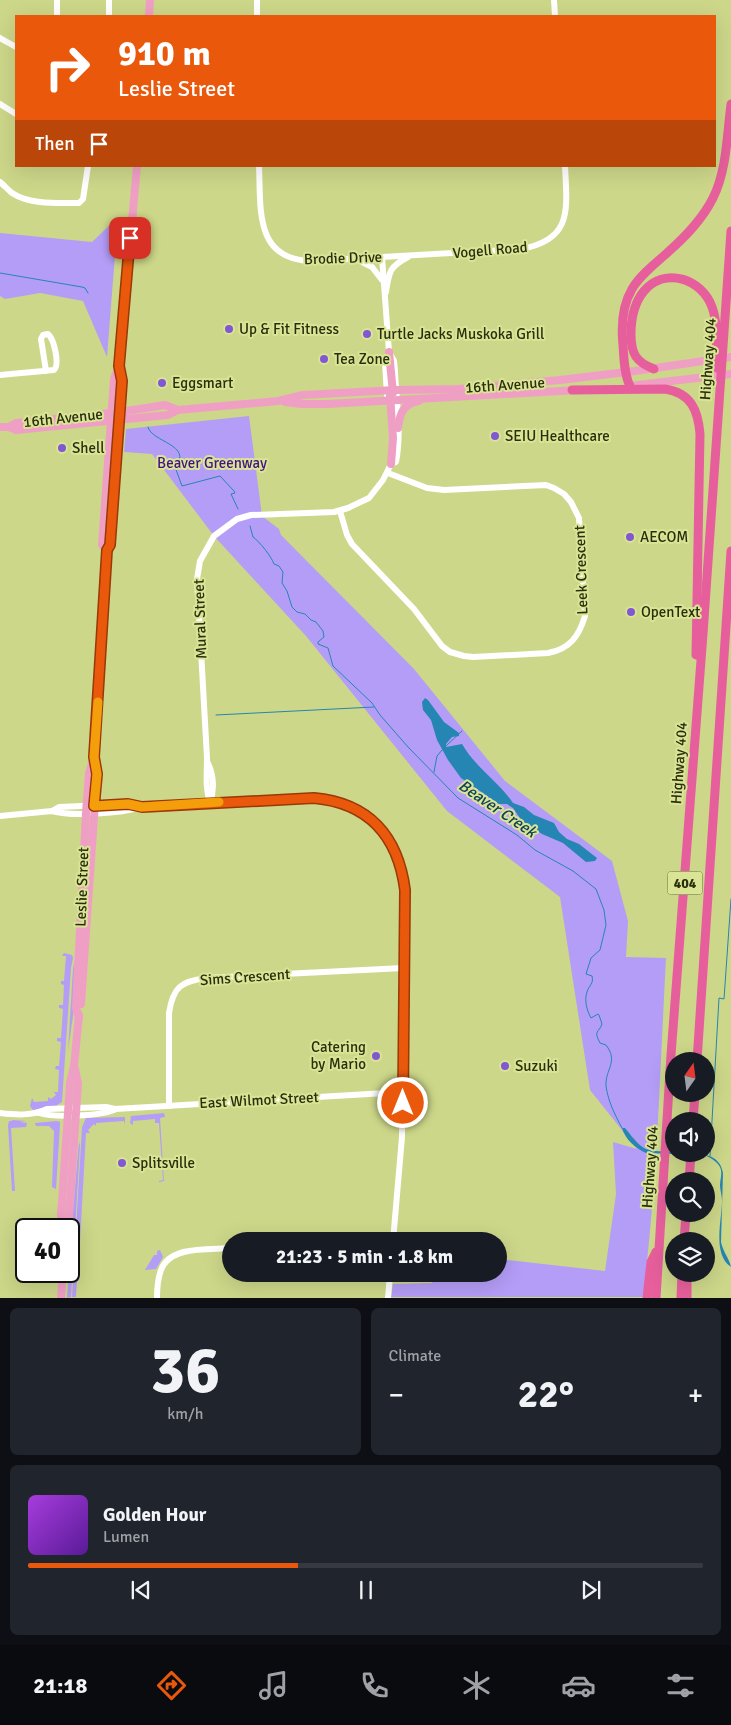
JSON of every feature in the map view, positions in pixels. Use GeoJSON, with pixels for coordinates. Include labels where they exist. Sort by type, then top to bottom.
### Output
{"type":"FeatureCollection","features":[{"type":"Feature","properties":{"kind":"highway"},"geometry":{"type":"LineString","coordinates":[[630,386],[626,372],[621,324],[628,297],[633,287],[643,276],[694,226],[714,196],[720,181],[731,104]]}},
{"type":"Feature","properties":{"kind":"highway","name":"Highway 404"},"geometry":{"type":"LineString","coordinates":[[656,1298],[671,1055],[718,400],[720,347],[731,231]]}},
{"type":"Feature","properties":{"kind":"highway"},"geometry":{"type":"LineString","coordinates":[[654,369],[643,365],[637,359],[632,349],[632,319],[637,302],[644,290],[664,278],[677,277],[691,282],[702,290],[712,306],[720,347]]}},
{"type":"Feature","properties":{"kind":"highway"},"geometry":{"type":"LineString","coordinates":[[572,390],[673,390],[682,395],[695,408],[700,434],[697,710]]}},
{"type":"Feature","properties":{"kind":"highway","name":"404"},"geometry":{"type":"LineString","coordinates":[[698,1052],[731,551]]}},
{"type":"Feature","properties":{"kind":"highway"},"geometry":{"type":"LineString","coordinates":[[648,1298],[651,1262],[659,1244]]}},
{"type":"Feature","properties":{"kind":"highway"},"geometry":{"type":"LineString","coordinates":[[681,1298],[682,1282]]}},
{"type":"Feature","properties":{"kind":"highway"},"geometry":{"type":"LineString","coordinates":[[687,1282],[687,1298]]}},
{"type":"Feature","properties":{"kind":"main road"},"geometry":{"type":"LineString","coordinates":[[149,15],[150,0]]}},
{"type":"Feature","properties":{"kind":"main road","name":"Leslie Street"},"geometry":{"type":"LineString","coordinates":[[69,1218],[72,1112],[70,1082],[74,1066],[79,1018],[76,1008],[90,809],[89,773],[94,757],[107,550],[110,545],[115,421],[122,381],[119,366],[137,167]]}},
{"type":"Feature","properties":{"kind":"main road"},"geometry":{"type":"LineString","coordinates":[[388,352],[393,449],[391,464]]}},
{"type":"Feature","properties":{"kind":"main road","name":"16th Avenue"},"geometry":{"type":"LineString","coordinates":[[278,401],[308,404],[458,388],[521,384],[654,369],[731,357]]}},
{"type":"Feature","properties":{"kind":"main road","name":"16th Avenue"},"geometry":{"type":"LineString","coordinates":[[0,427],[9,427],[16,430],[115,421],[168,415],[178,410],[278,401],[303,395],[391,395],[434,398],[630,386],[731,374]]}},
{"type":"Feature","properties":{"kind":"main road"},"geometry":{"type":"LineString","coordinates":[[398,428],[400,416],[405,407],[414,402],[434,398]]}},
{"type":"Feature","properties":{"kind":"main road","name":"16th Avenue"},"geometry":{"type":"LineString","coordinates":[[9,427],[16,423],[165,405],[178,410]]}},
{"type":"Feature","properties":{"kind":"main road"},"geometry":{"type":"LineString","coordinates":[[61,1298],[62,1283]]}},
{"type":"Feature","properties":{"kind":"street"},"geometry":{"type":"LineString","coordinates":[[56,15],[57,0]]}},
{"type":"Feature","properties":{"kind":"street"},"geometry":{"type":"LineString","coordinates":[[108,15],[110,0]]}},
{"type":"Feature","properties":{"kind":"street"},"geometry":{"type":"LineString","coordinates":[[257,0],[257,15]]}},
{"type":"Feature","properties":{"kind":"street"},"geometry":{"type":"LineString","coordinates":[[554,0],[555,15]]}},
{"type":"Feature","properties":{"kind":"street"},"geometry":{"type":"LineString","coordinates":[[0,38],[15,46]]}},
{"type":"Feature","properties":{"kind":"street"},"geometry":{"type":"LineString","coordinates":[[0,104],[15,113]]}},
{"type":"Feature","properties":{"kind":"street"},"geometry":{"type":"LineString","coordinates":[[0,182],[13,193],[27,199],[45,202],[79,203],[83,199],[88,167]]}},
{"type":"Feature","properties":{"kind":"street","name":"Brodie Drive"},"geometry":{"type":"LineString","coordinates":[[258,167],[264,229],[268,239],[275,248],[286,256],[302,261],[411,256]]}},
{"type":"Feature","properties":{"kind":"street","name":"Vogell Road"},"geometry":{"type":"LineString","coordinates":[[411,256],[521,249],[545,242],[558,230],[565,216],[567,198],[565,167]]}},
{"type":"Feature","properties":{"kind":"street"},"geometry":{"type":"LineString","coordinates":[[384,306],[391,268],[398,262],[411,256]]}},
{"type":"Feature","properties":{"kind":"street"},"geometry":{"type":"LineString","coordinates":[[382,257],[388,352]]}},
{"type":"Feature","properties":{"kind":"street"},"geometry":{"type":"LineString","coordinates":[[354,258],[372,267],[383,281]]}},
{"type":"Feature","properties":{"kind":"street"},"geometry":{"type":"LineString","coordinates":[[0,375],[46,371],[54,370],[58,364],[52,337],[48,334],[43,335],[42,339],[46,371]]}},
{"type":"Feature","properties":{"kind":"street","name":"Mural Street"},"geometry":{"type":"LineString","coordinates":[[210,803],[213,792],[212,772],[207,760],[197,578],[200,561],[214,536],[237,519],[251,515],[340,511],[368,498],[388,473],[391,464],[396,462],[398,428],[391,395]]}},
{"type":"Feature","properties":{"kind":"street","name":"Leek Crescent"},"geometry":{"type":"LineString","coordinates":[[340,511],[346,535],[352,544],[414,608],[435,639],[450,652],[474,657],[548,653],[555,652],[571,643],[581,630],[585,616],[579,518],[571,502],[564,494],[546,485],[444,490],[427,488],[388,473]]}},
{"type":"Feature","properties":{"kind":"street"},"geometry":{"type":"LineString","coordinates":[[0,816],[52,811],[61,814],[128,804],[142,807],[314,798],[333,800],[344,804],[366,816],[379,828],[397,855],[405,890],[401,1161],[394,1232]]}},
{"type":"Feature","properties":{"kind":"street","name":"Sims Crescent"},"geometry":{"type":"LineString","coordinates":[[169,1106],[169,1013],[175,992],[184,983],[207,978],[403,968]]}},
{"type":"Feature","properties":{"kind":"street","name":"East Wilmot Street"},"geometry":{"type":"LineString","coordinates":[[0,1113],[14,1115],[39,1113],[46,1115],[72,1112],[106,1113],[115,1109],[271,1097],[403,1092]]}},
{"type":"Feature","properties":{"kind":"street"},"geometry":{"type":"LineString","coordinates":[[157,1298],[161,1269],[174,1256],[184,1251],[222,1249]]}},
{"type":"Feature","properties":{"kind":"street"},"geometry":{"type":"LineString","coordinates":[[388,1298],[389,1282]]}},
{"type":"Feature","properties":{"kind":"green space"},"geometry":{"type":"Polygon","coordinates":[[[118,217],[107,357],[83,301],[40,293],[5,299],[0,296],[0,233],[92,242],[118,217]]]}},
{"type":"Feature","properties":{"kind":"green space","name":"Beaver Greenway"},"geometry":{"type":"Polygon","coordinates":[[[249,416],[262,516],[279,529],[281,535],[414,669],[505,781],[612,861],[628,921],[626,957],[666,958],[655,1170],[643,1297],[391,1297],[393,1284],[507,1282],[507,1260],[605,1271],[616,1194],[613,1142],[637,1149],[590,1090],[560,897],[447,811],[306,636],[214,536],[152,454],[124,452],[126,429],[249,416]]]}},
{"type":"Feature","properties":{"kind":"green space"},"geometry":{"type":"Polygon","coordinates":[[[64,953],[72,955],[73,958],[62,1102],[57,1107],[33,1110],[30,1106],[32,1098],[34,1102],[48,1101],[48,1097],[51,1099],[56,1095],[54,1092],[58,1092],[59,1070],[55,1069],[56,1066],[59,1066],[61,1042],[57,1041],[57,1038],[61,1038],[63,1009],[59,1008],[59,1005],[63,1005],[64,985],[61,984],[61,981],[64,981],[66,956],[62,956],[64,953]]]}},
{"type":"Feature","properties":{"kind":"green space"},"geometry":{"type":"Polygon","coordinates":[[[75,959],[73,1016],[68,1051],[73,969],[75,959]]]}},
{"type":"Feature","properties":{"kind":"green space"},"geometry":{"type":"Polygon","coordinates":[[[164,1113],[165,1117],[160,1118],[164,1181],[159,1182],[163,1180],[159,1123],[155,1123],[155,1119],[133,1121],[133,1125],[130,1123],[131,1116],[164,1113]]]}},
{"type":"Feature","properties":{"kind":"green space"},"geometry":{"type":"Polygon","coordinates":[[[125,1117],[125,1125],[124,1121],[96,1123],[96,1126],[94,1124],[88,1130],[90,1133],[86,1133],[80,1242],[80,1218],[77,1218],[82,1127],[86,1118],[125,1117]]]}},
{"type":"Feature","properties":{"kind":"green space"},"geometry":{"type":"Polygon","coordinates":[[[9,1121],[26,1121],[20,1122],[27,1123],[26,1127],[11,1128],[15,1191],[12,1191],[8,1125],[9,1121]]]}},
{"type":"Feature","properties":{"kind":"green space"},"geometry":{"type":"Polygon","coordinates":[[[60,1122],[60,1125],[56,1189],[52,1187],[54,1131],[49,1126],[36,1126],[35,1123],[60,1122]]]}},
{"type":"Feature","properties":{"kind":"green space"},"geometry":{"type":"Polygon","coordinates":[[[79,1141],[76,1218],[72,1218],[79,1141]]]}},
{"type":"Feature","properties":{"kind":"green space"},"geometry":{"type":"Polygon","coordinates":[[[160,1250],[163,1257],[156,1269],[145,1270],[154,1255],[157,1255],[157,1251],[160,1250]]]}},
{"type":"Feature","properties":{"kind":"green space"},"geometry":{"type":"Polygon","coordinates":[[[68,1283],[72,1283],[71,1297],[67,1298],[68,1283]]]}},
{"type":"Feature","properties":{"kind":"green space"},"geometry":{"type":"Polygon","coordinates":[[[73,1283],[77,1283],[76,1297],[72,1297],[73,1283]]]}},
{"type":"Feature","properties":{"kind":"water"},"geometry":{"type":"Polygon","coordinates":[[[425,698],[444,722],[459,733],[459,736],[452,737],[446,744],[446,747],[462,744],[473,760],[513,803],[524,807],[534,815],[554,823],[559,832],[567,839],[579,844],[597,858],[595,861],[586,862],[563,843],[542,834],[522,821],[513,808],[507,804],[499,804],[461,778],[448,760],[437,740],[431,720],[423,710],[422,702],[425,698]]]}},
{"type":"Feature","properties":{"kind":"water"},"geometry":{"type":"Polygon","coordinates":[[[622,1128],[625,1128],[645,1149],[665,1152],[665,1154],[646,1153],[638,1149],[625,1136],[622,1128]]]}},
{"type":"Feature","properties":{"kind":"water"},"geometry":{"type":"Polygon","coordinates":[[[715,1159],[720,1165],[723,1173],[721,1242],[731,1267],[725,1261],[720,1245],[722,1201],[719,1165],[715,1159]]]}},
{"type":"Feature","properties":{"kind":"waterway","name":"Beaver Creek"},"geometry":{"type":"LineString","coordinates":[[0,273],[82,287],[88,293]]}},
{"type":"Feature","properties":{"kind":"waterway","name":"Beaver Creek"},"geometry":{"type":"LineString","coordinates":[[148,427],[151,432],[170,444],[179,454],[179,460],[175,467],[182,486],[220,476],[234,491],[235,493],[231,494],[238,509]]}},
{"type":"Feature","properties":{"kind":"waterway","name":"Beaver Creek"},"geometry":{"type":"LineString","coordinates":[[250,526],[253,537],[265,549],[274,564],[279,566],[283,572],[282,583],[287,591],[292,607],[297,612],[305,614],[316,622],[323,631],[324,637],[318,644],[328,648],[333,666],[372,703],[408,747],[458,798],[517,835],[535,850],[573,871],[596,889],[604,910],[606,925],[600,950],[591,958],[586,974],[592,976],[592,983],[586,995],[586,1002],[591,1018],[599,1015],[602,1024],[597,1032],[597,1036],[600,1043],[606,1045],[610,1051],[611,1061],[606,1086],[614,1113],[622,1128]]}},
{"type":"Feature","properties":{"kind":"waterway"},"geometry":{"type":"LineString","coordinates":[[216,715],[374,707]]}},
{"type":"Feature","properties":{"kind":"waterway"},"geometry":{"type":"LineString","coordinates":[[446,746],[462,731]]}},
{"type":"Feature","properties":{"kind":"waterway"},"geometry":{"type":"LineString","coordinates":[[434,772],[437,756],[443,749]]}},
{"type":"Feature","properties":{"kind":"waterway"},"geometry":{"type":"LineString","coordinates":[[713,1112],[719,998],[724,999],[731,899]]}},
{"type":"Feature","properties":{"kind":"slow traffic"},"geometry":{"type":"LineString","coordinates":[[98,702],[94,757],[97,774],[94,806],[128,804],[142,807],[219,802]]}},
{"type":"Feature","properties":{"kind":"place","name":"Up & Fit Fitness"},"geometry":{"type":"Point","coordinates":[229,329]}},
{"type":"Feature","properties":{"kind":"place","name":"Turtle Jacks Muskoka Grill"},"geometry":{"type":"Point","coordinates":[367,334]}},
{"type":"Feature","properties":{"kind":"place","name":"Tea Zone"},"geometry":{"type":"Point","coordinates":[324,359]}},
{"type":"Feature","properties":{"kind":"place","name":"Eggsmart"},"geometry":{"type":"Point","coordinates":[162,383]}},
{"type":"Feature","properties":{"kind":"place","name":"SEIU Healthcare"},"geometry":{"type":"Point","coordinates":[495,436]}},
{"type":"Feature","properties":{"kind":"place","name":"Shell"},"geometry":{"type":"Point","coordinates":[62,448]}},
{"type":"Feature","properties":{"kind":"place","name":"AECOM"},"geometry":{"type":"Point","coordinates":[630,537]}},
{"type":"Feature","properties":{"kind":"place","name":"OpenText"},"geometry":{"type":"Point","coordinates":[631,612]}},
{"type":"Feature","properties":{"kind":"place","name":"Catering by Mario"},"geometry":{"type":"Point","coordinates":[376,1056]}},
{"type":"Feature","properties":{"kind":"place","name":"Suzuki"},"geometry":{"type":"Point","coordinates":[505,1066]}},
{"type":"Feature","properties":{"kind":"place","name":"Splitsville"},"geometry":{"type":"Point","coordinates":[122,1163]}},
{"type":"Feature","properties":{"kind":"route"},"geometry":{"type":"LineString","coordinates":[[130,238],[119,366],[122,381],[118,444],[110,545],[107,550],[94,757],[97,774],[94,806],[128,804],[142,807],[314,798],[333,800],[356,809],[375,824],[386,836],[397,855],[405,890],[403,1103]]}}]}
